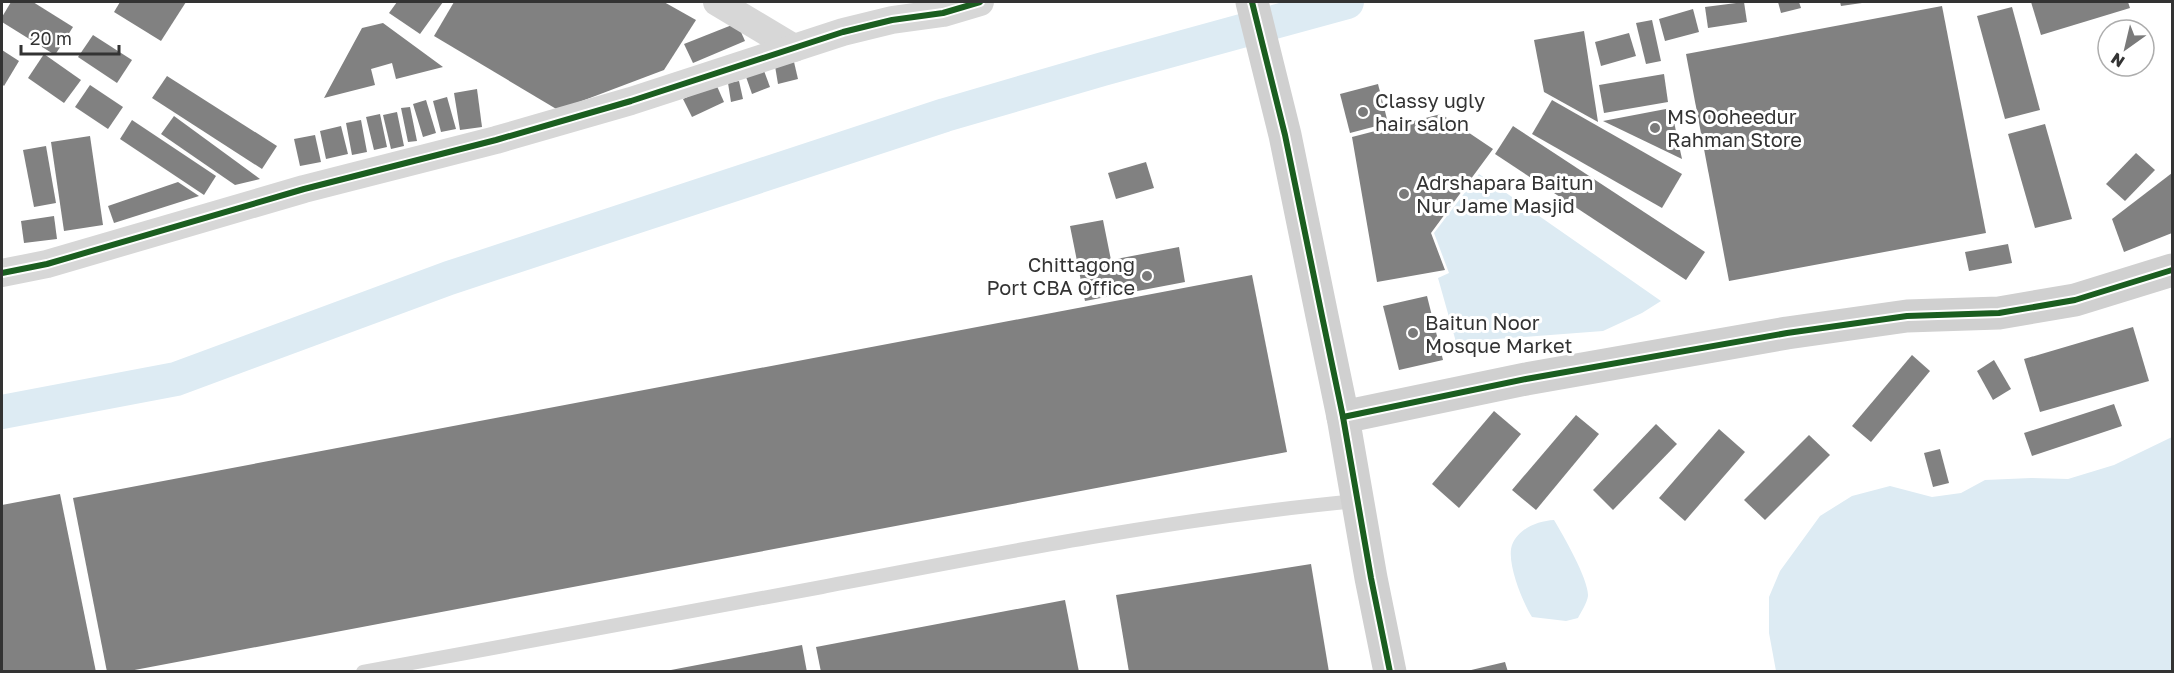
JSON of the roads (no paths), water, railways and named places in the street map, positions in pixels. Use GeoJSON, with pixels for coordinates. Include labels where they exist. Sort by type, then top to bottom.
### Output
{"type":"FeatureCollection","features":[{"type":"Feature","properties":{"kind":"street"},"geometry":{"type":"LineString","coordinates":[[717,2],[794,48]]}},
{"type":"Feature","properties":{"kind":"street"},"geometry":{"type":"LineString","coordinates":[[2,273],[47,264],[304,189],[496,140],[632,101],[843,32],[892,20],[943,13],[980,2]]}},
{"type":"Feature","properties":{"kind":"street"},"geometry":{"type":"LineString","coordinates":[[1252,2],[1285,135],[1343,417],[1390,672]]}},
{"type":"Feature","properties":{"kind":"street"},"geometry":{"type":"LineString","coordinates":[[1343,417],[1526,379],[1787,333],[1907,316],[2000,313],[2064,302],[2172,270]]}},
{"type":"Feature","properties":{"kind":"lane"},"geometry":{"type":"LineString","coordinates":[[363,672],[1056,542],[1286,508],[1358,501]]}},
{"type":"Feature","properties":{"kind":"waterway"},"geometry":{"type":"LineString","coordinates":[[2,412],[176,379],[449,278],[945,115],[1347,2]]}},
{"type":"Feature","properties":{"kind":"place","name":"Classy ugly hair salon"},"geometry":{"type":"Point","coordinates":[1363,112]}},
{"type":"Feature","properties":{"kind":"place","name":"MS Ooheedur Rahman Store"},"geometry":{"type":"Point","coordinates":[1655,128]}},
{"type":"Feature","properties":{"kind":"place","name":"Adrshapara Baitun Nur Jame Masjid"},"geometry":{"type":"Point","coordinates":[1404,194]}},
{"type":"Feature","properties":{"kind":"place","name":"Chittagong Port CBA Office"},"geometry":{"type":"Point","coordinates":[1147,276]}},
{"type":"Feature","properties":{"kind":"place","name":"Baitun Noor Mosque Market"},"geometry":{"type":"Point","coordinates":[1413,333]}}]}
